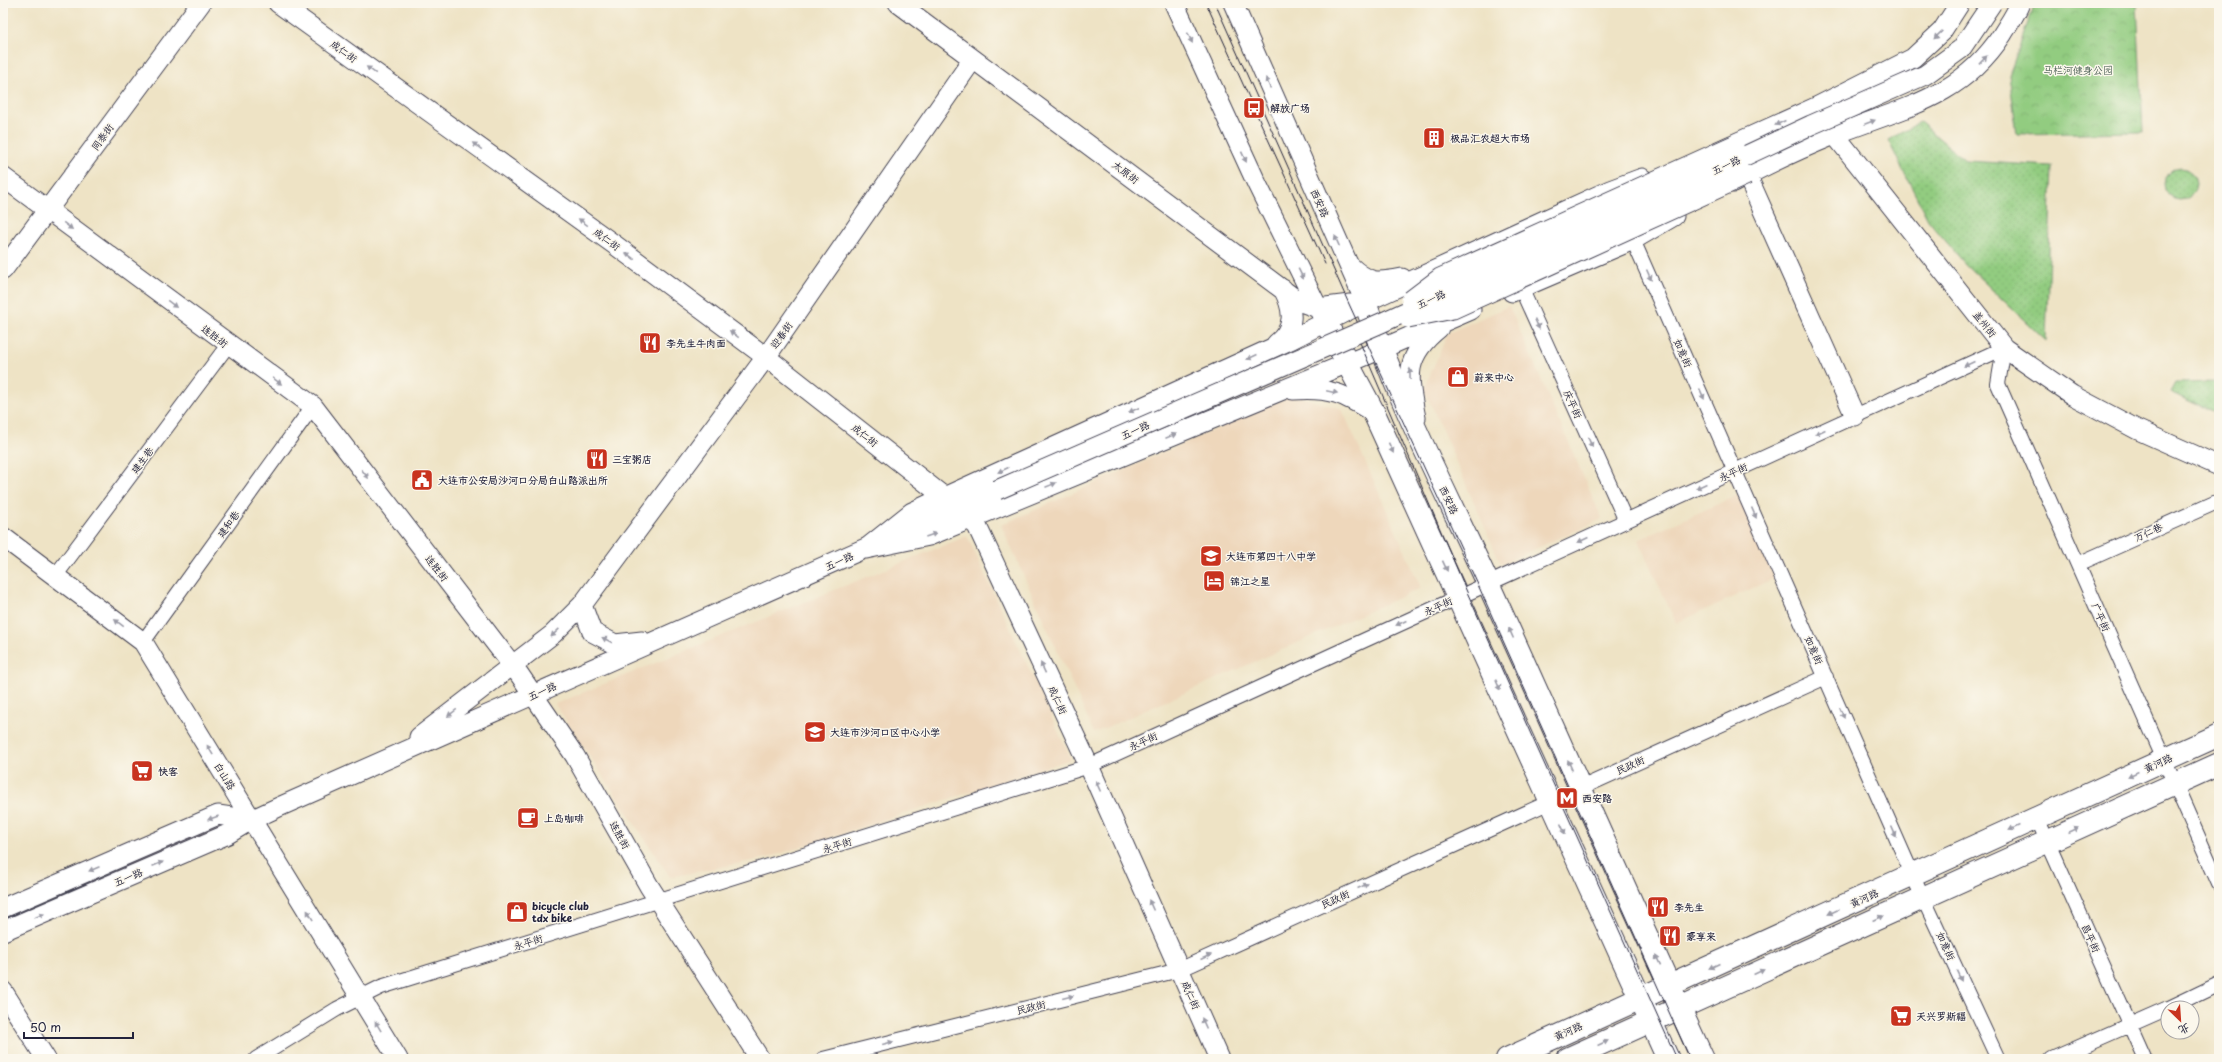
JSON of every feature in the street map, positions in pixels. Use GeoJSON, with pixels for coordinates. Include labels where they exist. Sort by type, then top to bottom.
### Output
{"type":"FeatureCollection","features":[{"type":"Feature","properties":{"kind":"main road","name":"西安路"},"geometry":{"type":"LineString","coordinates":[[1365,302],[1380,350],[1488,583],[1703,1059]]}},
{"type":"Feature","properties":{"kind":"main road"},"geometry":{"type":"LineString","coordinates":[[1322,316],[1374,413],[1668,1059]]}},
{"type":"Feature","properties":{"kind":"main road","name":"黄河路"},"geometry":{"type":"LineString","coordinates":[[1507,1059],[1913,876],[2219,735]]}},
{"type":"Feature","properties":{"kind":"main road"},"geometry":{"type":"LineString","coordinates":[[1567,1059],[2219,764]]}},
{"type":"Feature","properties":{"kind":"street","name":"同泰街"},"geometry":{"type":"LineString","coordinates":[[3,270],[201,3]]}},
{"type":"Feature","properties":{"kind":"street","name":"成仁街"},"geometry":{"type":"LineString","coordinates":[[278,3],[614,245],[766,357],[977,526],[1089,766],[1220,1059]]}},
{"type":"Feature","properties":{"kind":"street","name":"太原街"},"geometry":{"type":"LineString","coordinates":[[898,3],[1298,301],[1380,350]]}},
{"type":"Feature","properties":{"kind":"street"},"geometry":{"type":"LineString","coordinates":[[1174,3],[1260,191],[1322,316]]}},
{"type":"Feature","properties":{"kind":"street","name":"西安路"},"geometry":{"type":"LineString","coordinates":[[1233,3],[1346,262],[1365,302]]}},
{"type":"Feature","properties":{"kind":"street"},"geometry":{"type":"LineString","coordinates":[[1381,323],[1440,278],[1816,107],[1913,58],[1942,31],[1960,3]]}},
{"type":"Feature","properties":{"kind":"street","name":"五一路"},"geometry":{"type":"LineString","coordinates":[[3,931],[228,834],[251,820],[389,758],[997,490],[1381,323],[1626,212],[1810,125],[1925,75],[1961,49],[1992,3]]}},
{"type":"Feature","properties":{"kind":"street"},"geometry":{"type":"LineString","coordinates":[[1381,323],[1453,309],[1834,136],[1923,102],[1948,89],[1969,74],[1993,48],[2020,3]]}},
{"type":"Feature","properties":{"kind":"street","name":"迎春街"},"geometry":{"type":"LineString","coordinates":[[389,758],[513,666],[553,634],[582,605],[766,357],[973,59]]}},
{"type":"Feature","properties":{"kind":"street","name":"盖州街"},"geometry":{"type":"LineString","coordinates":[[1816,107],[1834,136],[2004,348],[2072,395],[2138,430],[2219,466]]}},
{"type":"Feature","properties":{"kind":"street"},"geometry":{"type":"LineString","coordinates":[[956,508],[1271,348],[1322,316],[1365,302],[1610,190],[1734,145]]}},
{"type":"Feature","properties":{"kind":"street"},"geometry":{"type":"LineString","coordinates":[[956,508],[1267,397],[1347,364],[1633,240],[1747,175]]}},
{"type":"Feature","properties":{"kind":"street"},"geometry":{"type":"LineString","coordinates":[[1747,175],[1855,416]]}},
{"type":"Feature","properties":{"kind":"street","name":"连胜街"},"geometry":{"type":"LineString","coordinates":[[3,178],[228,345],[313,406],[513,666],[532,696],[575,756],[659,901],[760,1059]]}},
{"type":"Feature","properties":{"kind":"street","name":"如意街"},"geometry":{"type":"LineString","coordinates":[[1633,240],[1736,470],[1913,876],[1998,1059]]}},
{"type":"Feature","properties":{"kind":"street"},"geometry":{"type":"LineString","coordinates":[[1346,262],[1359,274],[1371,281],[1384,281],[1408,277],[1440,267]]}},
{"type":"Feature","properties":{"kind":"street","name":"庆平街"},"geometry":{"type":"LineString","coordinates":[[1521,288],[1626,520]]}},
{"type":"Feature","properties":{"kind":"street"},"geometry":{"type":"LineString","coordinates":[[1271,348],[1284,338],[1290,329],[1292,320],[1290,301],[1283,289]]}},
{"type":"Feature","properties":{"kind":"street"},"geometry":{"type":"LineString","coordinates":[[1421,440],[1411,390],[1410,368],[1424,340],[1449,319]]}},
{"type":"Feature","properties":{"kind":"street","name":"建生巷"},"geometry":{"type":"LineString","coordinates":[[56,575],[228,345]]}},
{"type":"Feature","properties":{"kind":"street","name":"永平街"},"geometry":{"type":"LineString","coordinates":[[256,1059],[360,996],[381,987],[1089,766],[2004,348]]}},
{"type":"Feature","properties":{"kind":"street","name":"广平街"},"geometry":{"type":"LineString","coordinates":[[2004,348],[1998,384],[2219,884]]}},
{"type":"Feature","properties":{"kind":"street"},"geometry":{"type":"LineString","coordinates":[[1267,397],[1294,390],[1331,391],[1345,395],[1374,413]]}},
{"type":"Feature","properties":{"kind":"street","name":"建和巷"},"geometry":{"type":"LineString","coordinates":[[143,642],[313,406]]}},
{"type":"Feature","properties":{"kind":"street","name":"万仁巷"},"geometry":{"type":"LineString","coordinates":[[2078,564],[2219,501]]}},
{"type":"Feature","properties":{"kind":"street","name":"白山路"},"geometry":{"type":"LineString","coordinates":[[3,537],[56,575],[143,642],[398,1059]]}},
{"type":"Feature","properties":{"kind":"street"},"geometry":{"type":"LineString","coordinates":[[582,605],[592,632],[614,644],[659,640]]}},
{"type":"Feature","properties":{"kind":"street","name":"民政街"},"geometry":{"type":"LineString","coordinates":[[823,1059],[1179,970],[1826,677]]}},
{"type":"Feature","properties":{"kind":"street","name":"五一路"},"geometry":{"type":"LineString","coordinates":[[3,908],[218,815],[251,820]]}},
{"type":"Feature","properties":{"kind":"street","name":"昌平街"},"geometry":{"type":"LineString","coordinates":[[2037,818],[2145,1059]]}},
{"type":"Feature","properties":{"kind":"street"},"geometry":{"type":"LineString","coordinates":[[2185,1000],[2219,984]]}},
{"type":"Feature","properties":{"kind":"street"},"geometry":{"type":"LineString","coordinates":[[3,991],[46,1059]]}},
{"type":"Feature","properties":{"kind":"street"},"geometry":{"type":"LineString","coordinates":[[2052,1059],[2131,1026],[2160,1012]]}},
{"type":"Feature","properties":{"kind":"shaded area"},"geometry":{"type":"Polygon","coordinates":[[[1509,306],[1602,519],[1501,564],[1424,389],[1448,333],[1509,306]]]}},
{"type":"Feature","properties":{"kind":"shaded area","name":"大连市第四十八中学"},"geometry":{"type":"Polygon","coordinates":[[[1293,395],[1342,409],[1421,588],[1094,733],[1001,525],[1293,395]]]}},
{"type":"Feature","properties":{"kind":"shaded area"},"geometry":{"type":"Polygon","coordinates":[[[1738,495],[1775,578],[1676,623],[1638,540],[1738,495]]]}},
{"type":"Feature","properties":{"kind":"shaded area","name":"大连市沙河口区中心小学"},"geometry":{"type":"Polygon","coordinates":[[[967,536],[1071,759],[767,858],[670,877],[555,704],[967,536]]]}},
{"type":"Feature","properties":{"kind":"green space","name":"马栏河健身公园"},"geometry":{"type":"Polygon","coordinates":[[[2035,3],[2137,3],[2143,132],[2017,134],[2009,75],[2035,3]]]}},
{"type":"Feature","properties":{"kind":"green space"},"geometry":{"type":"Polygon","coordinates":[[[1920,122],[1966,161],[2052,166],[2046,341],[1965,264],[1928,220],[1888,140],[1920,122]]]}},
{"type":"Feature","properties":{"kind":"green space"},"geometry":{"type":"Polygon","coordinates":[[[2177,168],[2183,168],[2193,175],[2196,184],[2195,190],[2189,197],[2183,200],[2177,200],[2167,193],[2164,187],[2164,181],[2171,171],[2177,168]]]}},
{"type":"Feature","properties":{"kind":"green space"},"geometry":{"type":"Polygon","coordinates":[[[2219,382],[2219,415],[2170,392],[2175,383],[2219,382]]]}},
{"type":"Feature","properties":{"kind":"tram line"},"geometry":{"type":"LineString","coordinates":[[1206,3],[1325,264]]}},
{"type":"Feature","properties":{"kind":"tram line"},"geometry":{"type":"LineString","coordinates":[[1215,3],[1349,304],[1479,587],[1690,1059]]}},
{"type":"Feature","properties":{"kind":"tram line"},"geometry":{"type":"LineString","coordinates":[[1355,331],[1467,592],[1677,1059]]}},
{"type":"Feature","properties":{"kind":"place","name":"解放广场"},"geometry":{"type":"Point","coordinates":[1254,108]}},
{"type":"Feature","properties":{"kind":"place","name":"极品汇农超大市场"},"geometry":{"type":"Point","coordinates":[1434,138]}},
{"type":"Feature","properties":{"kind":"place","name":"李先生牛肉面"},"geometry":{"type":"Point","coordinates":[650,343]}},
{"type":"Feature","properties":{"kind":"place","name":"蔚来中心"},"geometry":{"type":"Point","coordinates":[1458,377]}},
{"type":"Feature","properties":{"kind":"place","name":"三宝粥店"},"geometry":{"type":"Point","coordinates":[597,459]}},
{"type":"Feature","properties":{"kind":"place","name":"大连市公安局沙河口分局白山路派出所"},"geometry":{"type":"Point","coordinates":[422,480]}},
{"type":"Feature","properties":{"kind":"place","name":"大连市第四十八中学"},"geometry":{"type":"Point","coordinates":[1211,556]}},
{"type":"Feature","properties":{"kind":"place","name":"锦江之星"},"geometry":{"type":"Point","coordinates":[1214,581]}},
{"type":"Feature","properties":{"kind":"place","name":"大连市沙河口区中心小学"},"geometry":{"type":"Point","coordinates":[815,732]}},
{"type":"Feature","properties":{"kind":"place","name":"快客"},"geometry":{"type":"Point","coordinates":[142,771]}},
{"type":"Feature","properties":{"kind":"place","name":"西安路"},"geometry":{"type":"Point","coordinates":[1567,798]}},
{"type":"Feature","properties":{"kind":"place","name":"上岛咖啡"},"geometry":{"type":"Point","coordinates":[528,818]}},
{"type":"Feature","properties":{"kind":"place","name":"李先生"},"geometry":{"type":"Point","coordinates":[1658,907]}},
{"type":"Feature","properties":{"kind":"place","name":"bicycle club tdx bike"},"geometry":{"type":"Point","coordinates":[517,912]}},
{"type":"Feature","properties":{"kind":"place","name":"豪享来"},"geometry":{"type":"Point","coordinates":[1670,936]}},
{"type":"Feature","properties":{"kind":"place","name":"天兴罗斯福"},"geometry":{"type":"Point","coordinates":[1901,1016]}}]}
